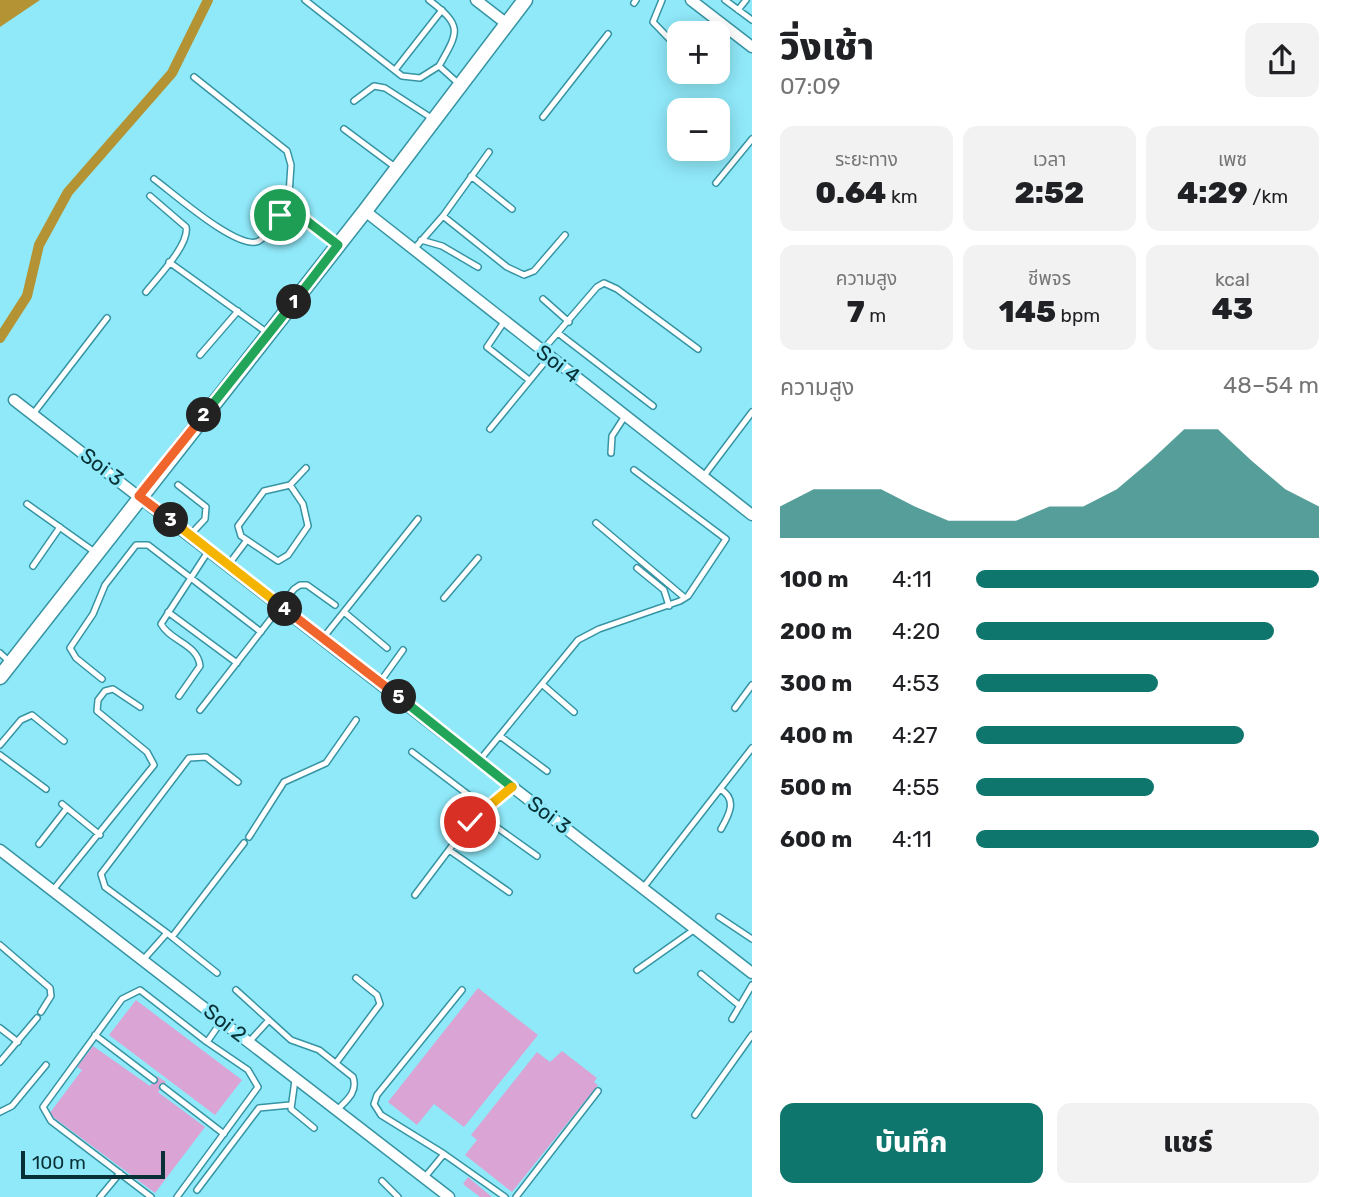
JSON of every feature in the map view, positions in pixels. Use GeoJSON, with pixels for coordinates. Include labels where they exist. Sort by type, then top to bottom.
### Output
{"type":"FeatureCollection","features":[{"type":"Feature","properties":{"kind":"street"},"geometry":{"type":"LineString","coordinates":[[476,0],[507,24]]}},
{"type":"Feature","properties":{"kind":"street"},"geometry":{"type":"LineString","coordinates":[[0,677],[6,658],[97,553],[365,211],[525,0]]}},
{"type":"Feature","properties":{"kind":"street"},"geometry":{"type":"LineString","coordinates":[[691,0],[752,47]]}},
{"type":"Feature","properties":{"kind":"street","name":"Soi 4"},"geometry":{"type":"LineString","coordinates":[[365,211],[752,515]]}},
{"type":"Feature","properties":{"kind":"street","name":"Soi 3"},"geometry":{"type":"LineString","coordinates":[[14,400],[191,534],[752,973]]}},
{"type":"Feature","properties":{"kind":"street","name":"Soi 2"},"geometry":{"type":"LineString","coordinates":[[0,850],[295,1080],[425,1177],[434,1193],[449,1197]]}},
{"type":"Feature","properties":{"kind":"lane"},"geometry":{"type":"LineString","coordinates":[[305,0],[410,79],[420,78],[439,66],[455,38],[456,29],[442,10],[429,0]]}},
{"type":"Feature","properties":{"kind":"lane"},"geometry":{"type":"LineString","coordinates":[[662,0],[653,22],[667,37]]}},
{"type":"Feature","properties":{"kind":"lane"},"geometry":{"type":"LineString","coordinates":[[725,0],[752,20]]}},
{"type":"Feature","properties":{"kind":"lane"},"geometry":{"type":"LineString","coordinates":[[738,10],[746,0]]}},
{"type":"Feature","properties":{"kind":"lane"},"geometry":{"type":"LineString","coordinates":[[395,70],[442,10]]}},
{"type":"Feature","properties":{"kind":"lane"},"geometry":{"type":"LineString","coordinates":[[543,117],[608,34]]}},
{"type":"Feature","properties":{"kind":"lane"},"geometry":{"type":"LineString","coordinates":[[439,66],[461,86]]}},
{"type":"Feature","properties":{"kind":"lane"},"geometry":{"type":"LineString","coordinates":[[154,179],[228,235],[247,243],[260,240],[288,209],[291,165],[287,151],[194,77]]}},
{"type":"Feature","properties":{"kind":"lane"},"geometry":{"type":"LineString","coordinates":[[354,101],[374,86],[385,88],[435,120]]}},
{"type":"Feature","properties":{"kind":"lane"},"geometry":{"type":"LineString","coordinates":[[344,129],[397,169]]}},
{"type":"Feature","properties":{"kind":"lane"},"geometry":{"type":"LineString","coordinates":[[716,183],[752,139]]}},
{"type":"Feature","properties":{"kind":"lane"},"geometry":{"type":"LineString","coordinates":[[413,251],[443,216],[489,152]]}},
{"type":"Feature","properties":{"kind":"lane"},"geometry":{"type":"LineString","coordinates":[[471,176],[512,209]]}},
{"type":"Feature","properties":{"kind":"lane"},"geometry":{"type":"LineString","coordinates":[[146,292],[187,238],[186,227],[150,195]]}},
{"type":"Feature","properties":{"kind":"lane"},"geometry":{"type":"LineString","coordinates":[[288,209],[338,245]]}},
{"type":"Feature","properties":{"kind":"lane"},"geometry":{"type":"LineString","coordinates":[[443,216],[517,274],[534,271],[565,235]]}},
{"type":"Feature","properties":{"kind":"lane"},"geometry":{"type":"LineString","coordinates":[[421,240],[442,246],[478,267]]}},
{"type":"Feature","properties":{"kind":"lane"},"geometry":{"type":"LineString","coordinates":[[169,262],[269,334]]}},
{"type":"Feature","properties":{"kind":"lane"},"geometry":{"type":"LineString","coordinates":[[490,429],[529,380],[558,333],[597,286],[609,284],[698,349]]}},
{"type":"Feature","properties":{"kind":"lane"},"geometry":{"type":"LineString","coordinates":[[543,299],[569,322]]}},
{"type":"Feature","properties":{"kind":"lane"},"geometry":{"type":"LineString","coordinates":[[200,355],[238,311]]}},
{"type":"Feature","properties":{"kind":"lane"},"geometry":{"type":"LineString","coordinates":[[33,415],[107,318]]}},
{"type":"Feature","properties":{"kind":"lane"},"geometry":{"type":"LineString","coordinates":[[504,322],[487,347],[529,380]]}},
{"type":"Feature","properties":{"kind":"lane"},"geometry":{"type":"LineString","coordinates":[[558,333],[653,406]]}},
{"type":"Feature","properties":{"kind":"lane"},"geometry":{"type":"LineString","coordinates":[[703,477],[752,412]]}},
{"type":"Feature","properties":{"kind":"lane"},"geometry":{"type":"LineString","coordinates":[[611,453],[611,436],[625,416]]}},
{"type":"Feature","properties":{"kind":"lane"},"geometry":{"type":"LineString","coordinates":[[744,426],[752,420]]}},
{"type":"Feature","properties":{"kind":"lane"},"geometry":{"type":"LineString","coordinates":[[290,485],[303,503],[309,526],[283,560],[272,560],[239,532],[239,526],[264,491],[290,485],[306,468]]}},
{"type":"Feature","properties":{"kind":"lane"},"geometry":{"type":"LineString","coordinates":[[479,761],[584,635],[685,598],[726,539],[634,470]]}},
{"type":"Feature","properties":{"kind":"lane"},"geometry":{"type":"LineString","coordinates":[[178,485],[206,507],[205,520],[191,534]]}},
{"type":"Feature","properties":{"kind":"lane"},"geometry":{"type":"LineString","coordinates":[[27,504],[97,553]]}},
{"type":"Feature","properties":{"kind":"lane"},"geometry":{"type":"LineString","coordinates":[[323,638],[418,520]]}},
{"type":"Feature","properties":{"kind":"lane"},"geometry":{"type":"LineString","coordinates":[[596,523],[685,598]]}},
{"type":"Feature","properties":{"kind":"lane"},"geometry":{"type":"LineString","coordinates":[[33,566],[60,527]]}},
{"type":"Feature","properties":{"kind":"lane"},"geometry":{"type":"LineString","coordinates":[[229,564],[247,540]]}},
{"type":"Feature","properties":{"kind":"lane"},"geometry":{"type":"LineString","coordinates":[[102,679],[76,659],[69,648],[93,614],[105,585],[136,545],[148,545],[261,632]]}},
{"type":"Feature","properties":{"kind":"lane"},"geometry":{"type":"LineString","coordinates":[[179,696],[200,666],[200,661],[195,652],[162,627],[162,619],[209,550]]}},
{"type":"Feature","properties":{"kind":"lane"},"geometry":{"type":"LineString","coordinates":[[444,598],[478,558]]}},
{"type":"Feature","properties":{"kind":"lane"},"geometry":{"type":"LineString","coordinates":[[637,568],[664,590],[669,606]]}},
{"type":"Feature","properties":{"kind":"lane"},"geometry":{"type":"LineString","coordinates":[[200,710],[281,605],[300,585],[307,585],[335,605]]}},
{"type":"Feature","properties":{"kind":"lane"},"geometry":{"type":"LineString","coordinates":[[168,612],[237,663]]}},
{"type":"Feature","properties":{"kind":"lane"},"geometry":{"type":"LineString","coordinates":[[344,612],[387,648]]}},
{"type":"Feature","properties":{"kind":"lane"},"geometry":{"type":"LineString","coordinates":[[380,682],[403,650]]}},
{"type":"Feature","properties":{"kind":"lane"},"geometry":{"type":"LineString","coordinates":[[543,685],[574,712]]}},
{"type":"Feature","properties":{"kind":"lane"},"geometry":{"type":"LineString","coordinates":[[735,708],[752,685]]}},
{"type":"Feature","properties":{"kind":"lane"},"geometry":{"type":"LineString","coordinates":[[53,890],[100,835],[153,765],[147,752],[97,711],[98,701],[105,691],[113,689],[139,706]]}},
{"type":"Feature","properties":{"kind":"lane"},"geometry":{"type":"LineString","coordinates":[[0,745],[21,720],[32,715],[64,741]]}},
{"type":"Feature","properties":{"kind":"lane"},"geometry":{"type":"LineString","coordinates":[[249,837],[284,782],[332,759],[356,720]]}},
{"type":"Feature","properties":{"kind":"lane"},"geometry":{"type":"LineString","coordinates":[[500,736],[547,771]]}},
{"type":"Feature","properties":{"kind":"lane"},"geometry":{"type":"LineString","coordinates":[[643,888],[752,748]]}},
{"type":"Feature","properties":{"kind":"lane"},"geometry":{"type":"LineString","coordinates":[[412,752],[487,808]]}},
{"type":"Feature","properties":{"kind":"lane"},"geometry":{"type":"LineString","coordinates":[[0,755],[46,789]]}},
{"type":"Feature","properties":{"kind":"lane"},"geometry":{"type":"LineString","coordinates":[[217,973],[104,887],[101,874],[189,758],[206,757],[238,782]]}},
{"type":"Feature","properties":{"kind":"lane"},"geometry":{"type":"LineString","coordinates":[[415,895],[478,814],[512,787]]}},
{"type":"Feature","properties":{"kind":"lane"},"geometry":{"type":"LineString","coordinates":[[720,789],[727,793],[731,802],[730,811],[721,829]]}},
{"type":"Feature","properties":{"kind":"lane"},"geometry":{"type":"LineString","coordinates":[[39,844],[64,806],[100,835]]}},
{"type":"Feature","properties":{"kind":"lane"},"geometry":{"type":"LineString","coordinates":[[478,814],[537,856]]}},
{"type":"Feature","properties":{"kind":"lane"},"geometry":{"type":"LineString","coordinates":[[143,960],[170,935],[244,844]]}},
{"type":"Feature","properties":{"kind":"lane"},"geometry":{"type":"LineString","coordinates":[[449,849],[509,892]]}},
{"type":"Feature","properties":{"kind":"lane"},"geometry":{"type":"LineString","coordinates":[[719,917],[752,939]]}},
{"type":"Feature","properties":{"kind":"lane"},"geometry":{"type":"LineString","coordinates":[[637,970],[697,928]]}},
{"type":"Feature","properties":{"kind":"lane"},"geometry":{"type":"LineString","coordinates":[[0,945],[50,988],[51,996],[41,1012]]}},
{"type":"Feature","properties":{"kind":"lane"},"geometry":{"type":"LineString","coordinates":[[701,974],[740,1006]]}},
{"type":"Feature","properties":{"kind":"lane"},"geometry":{"type":"LineString","coordinates":[[336,1063],[380,1004],[377,995],[356,978]]}},
{"type":"Feature","properties":{"kind":"lane"},"geometry":{"type":"LineString","coordinates":[[732,1019],[752,985]]}},
{"type":"Feature","properties":{"kind":"lane"},"geometry":{"type":"LineString","coordinates":[[151,1197],[44,1114],[47,1099],[122,999],[140,990],[248,1070],[256,1078],[258,1087],[177,1197]]}},
{"type":"Feature","properties":{"kind":"lane"},"geometry":{"type":"LineString","coordinates":[[236,990],[291,1040],[310,1045],[353,1077],[355,1083],[351,1096],[337,1110]]}},
{"type":"Feature","properties":{"kind":"lane"},"geometry":{"type":"LineString","coordinates":[[462,990],[377,1095],[374,1104],[381,1115],[444,1154],[505,1197]]}},
{"type":"Feature","properties":{"kind":"lane"},"geometry":{"type":"LineString","coordinates":[[0,1062],[37,1018]]}},
{"type":"Feature","properties":{"kind":"lane"},"geometry":{"type":"LineString","coordinates":[[249,1042],[270,1020]]}},
{"type":"Feature","properties":{"kind":"lane"},"geometry":{"type":"LineString","coordinates":[[207,1042],[222,1021]]}},
{"type":"Feature","properties":{"kind":"lane"},"geometry":{"type":"LineString","coordinates":[[0,1028],[18,1042]]}},
{"type":"Feature","properties":{"kind":"lane"},"geometry":{"type":"LineString","coordinates":[[95,1035],[154,1080]]}},
{"type":"Feature","properties":{"kind":"lane"},"geometry":{"type":"LineString","coordinates":[[695,1115],[752,1035]]}},
{"type":"Feature","properties":{"kind":"lane"},"geometry":{"type":"LineString","coordinates":[[0,1112],[12,1106],[46,1065]]}},
{"type":"Feature","properties":{"kind":"lane"},"geometry":{"type":"LineString","coordinates":[[295,1080],[290,1105],[296,1115],[314,1128]]}},
{"type":"Feature","properties":{"kind":"lane"},"geometry":{"type":"LineString","coordinates":[[163,1087],[224,1134]]}},
{"type":"Feature","properties":{"kind":"lane"},"geometry":{"type":"LineString","coordinates":[[516,1197],[598,1091]]}},
{"type":"Feature","properties":{"kind":"lane"},"geometry":{"type":"LineString","coordinates":[[197,1190],[259,1108],[290,1105]]}},
{"type":"Feature","properties":{"kind":"lane"},"geometry":{"type":"LineString","coordinates":[[425,1177],[444,1154]]}},
{"type":"Feature","properties":{"kind":"lane"},"geometry":{"type":"LineString","coordinates":[[100,1197],[120,1173]]}},
{"type":"Feature","properties":{"kind":"lane"},"geometry":{"type":"LineString","coordinates":[[382,1181],[398,1197]]}},
{"type":"Feature","properties":{"kind":"shaded area"},"geometry":{"type":"Polygon","coordinates":[[[0,0],[40,0],[0,27],[0,0]]]}},
{"type":"Feature","properties":{"kind":"building"},"geometry":{"type":"Polygon","coordinates":[[[478,988],[538,1035],[464,1127],[434,1104],[417,1125],[388,1102],[478,988]]]}},
{"type":"Feature","properties":{"kind":"building"},"geometry":{"type":"Polygon","coordinates":[[[136,1000],[242,1080],[215,1115],[109,1035],[136,1000]]]}},
{"type":"Feature","properties":{"kind":"building"},"geometry":{"type":"Polygon","coordinates":[[[93,1046],[150,1086],[157,1076],[166,1082],[158,1092],[205,1127],[155,1193],[49,1114],[82,1070],[77,1067],[93,1046]]]}},
{"type":"Feature","properties":{"kind":"building"},"geometry":{"type":"Polygon","coordinates":[[[562,1051],[597,1078],[594,1082],[598,1085],[512,1192],[465,1155],[477,1140],[471,1135],[537,1052],[550,1062],[562,1051]]]}},
{"type":"Feature","properties":{"kind":"building"},"geometry":{"type":"Polygon","coordinates":[[[468,1177],[492,1197],[480,1197],[463,1184],[468,1177]]]}},
{"type":"Feature","properties":{"kind":"waterway"},"geometry":{"type":"LineString","coordinates":[[0,338],[27,296],[39,245],[68,192],[172,73],[208,0]]}},
{"type":"Feature","properties":{"kind":"route"},"geometry":{"type":"LineString","coordinates":[[280,215],[288,209],[294,211],[338,245],[139,496],[512,787],[470,822]]}}]}
